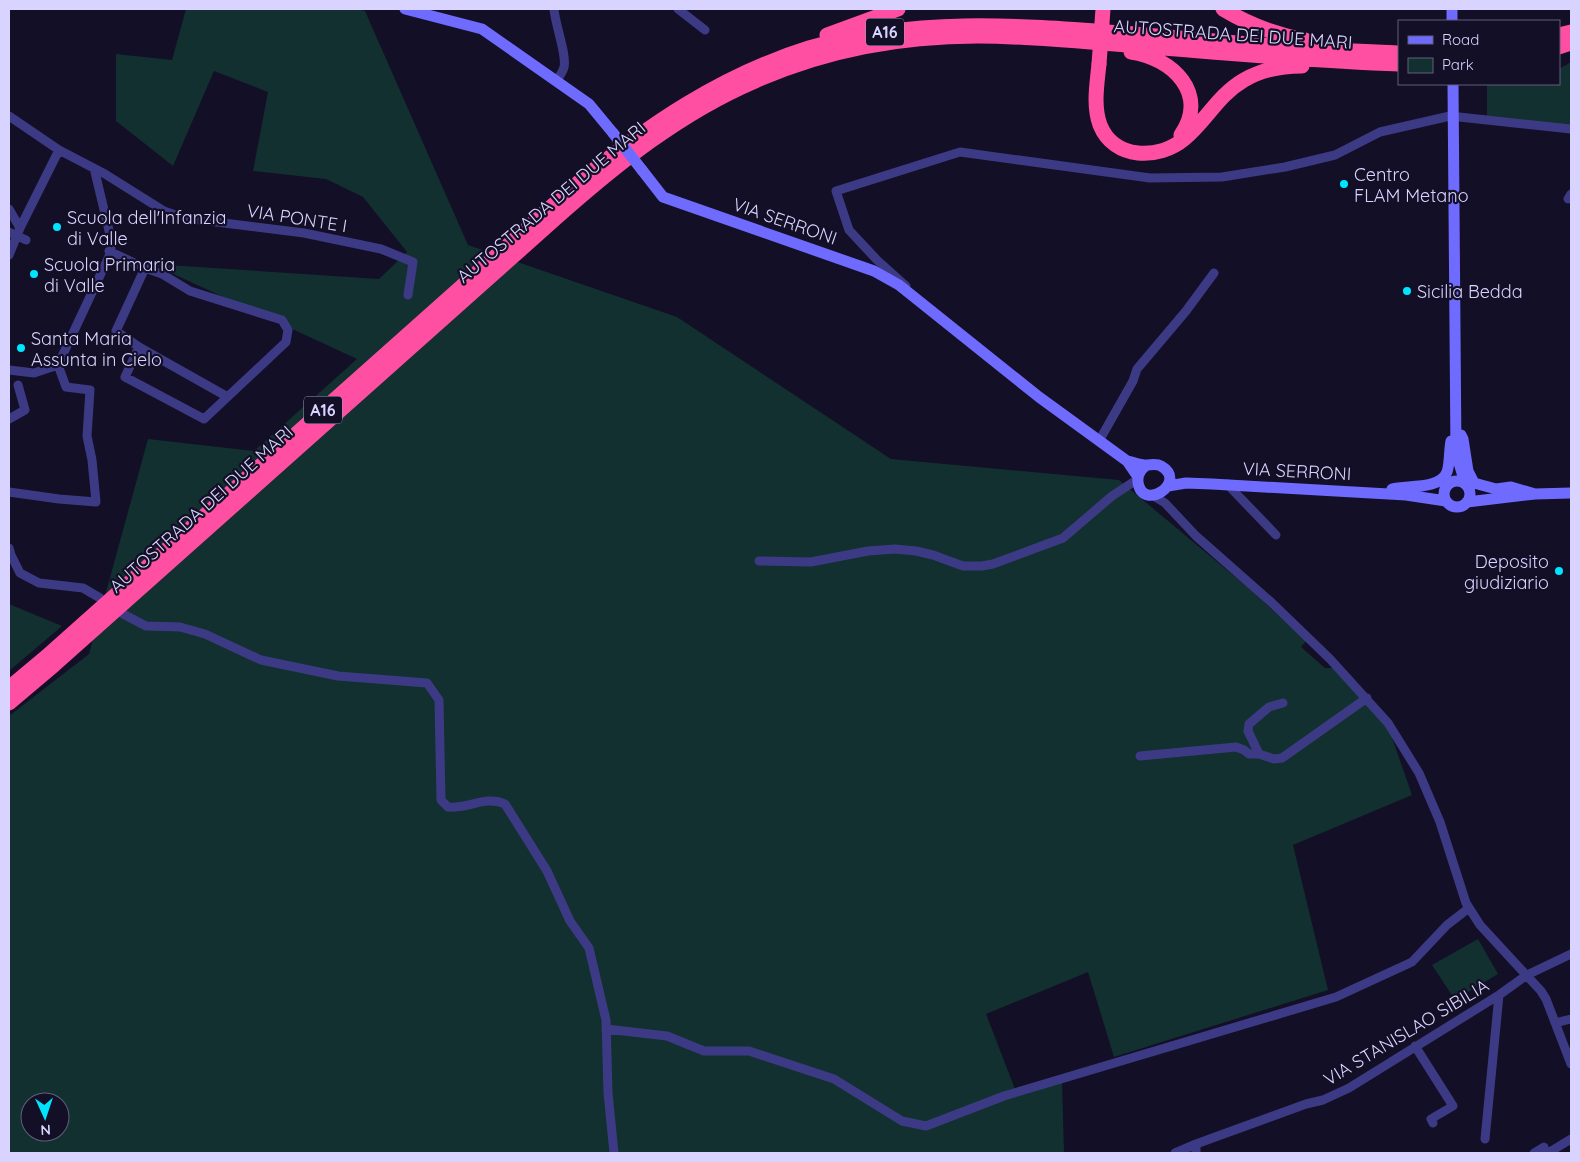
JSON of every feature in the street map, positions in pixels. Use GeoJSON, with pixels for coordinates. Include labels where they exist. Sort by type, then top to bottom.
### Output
{"type":"FeatureCollection","features":[{"type":"Feature","properties":{"kind":"highway"},"geometry":{"type":"LineString","coordinates":[[612,155],[640,129],[666,109],[717,79],[775,54],[898,9]]}},
{"type":"Feature","properties":{"kind":"highway"},"geometry":{"type":"LineString","coordinates":[[1103,9],[1097,113],[1100,125],[1108,138],[1122,148],[1135,153],[1151,154],[1167,149],[1184,139],[1235,85],[1262,72],[1281,67],[1312,65],[1398,70]]}},
{"type":"Feature","properties":{"kind":"highway"},"geometry":{"type":"LineString","coordinates":[[1223,9],[1260,28],[1288,36],[1331,44],[1398,47]]}},
{"type":"Feature","properties":{"kind":"highway","name":"AUTOSTRADA DEI DUE MARI"},"geometry":{"type":"LineString","coordinates":[[9,688],[198,529],[457,298],[612,155],[669,114],[749,71],[808,49],[840,40],[896,30],[977,25],[1042,27],[1398,53]]}},
{"type":"Feature","properties":{"kind":"highway","name":"AUTOSTRADA DEI DUE MARI"},"geometry":{"type":"LineString","coordinates":[[457,298],[618,164],[668,128],[701,108],[754,81],[812,60],[874,45],[921,38],[976,36],[1032,38],[1398,64]]}},
{"type":"Feature","properties":{"kind":"highway"},"geometry":{"type":"LineString","coordinates":[[921,38],[1039,44],[1125,51],[1154,58],[1170,66],[1176,72],[1185,84],[1190,99],[1188,122],[1180,135],[1167,149]]}},
{"type":"Feature","properties":{"kind":"highway","name":"AUTOSTRADA DEI DUE MARI"},"geometry":{"type":"LineString","coordinates":[[9,703],[54,665],[198,529]]}},
{"type":"Feature","properties":{"kind":"main road","name":"VIA SERRONI"},"geometry":{"type":"LineString","coordinates":[[405,9],[482,29],[589,104],[663,197],[898,281],[1039,397],[1127,461],[1147,466],[1152,464],[1162,466],[1168,474],[1186,483]]}},
{"type":"Feature","properties":{"kind":"main road"},"geometry":{"type":"LineString","coordinates":[[1446,501],[1444,493],[1452,474],[1456,453],[1453,85]]}},
{"type":"Feature","properties":{"kind":"main road"},"geometry":{"type":"LineString","coordinates":[[1377,493],[1395,488],[1435,484],[1447,471],[1449,449],[1456,427]]}},
{"type":"Feature","properties":{"kind":"main road"},"geometry":{"type":"LineString","coordinates":[[1456,427],[1463,439],[1468,471],[1474,483],[1496,488],[1511,487],[1535,494]]}},
{"type":"Feature","properties":{"kind":"main road"},"geometry":{"type":"LineString","coordinates":[[1456,453],[1470,496],[1467,502]]}},
{"type":"Feature","properties":{"kind":"main road","name":"VIA SERRONI"},"geometry":{"type":"LineString","coordinates":[[1127,461],[1136,483],[1148,494],[1152,495],[1161,493],[1166,488],[1186,483],[1406,495]]}},
{"type":"Feature","properties":{"kind":"main road"},"geometry":{"type":"LineString","coordinates":[[1136,483],[1140,472],[1147,466]]}},
{"type":"Feature","properties":{"kind":"main road"},"geometry":{"type":"LineString","coordinates":[[1166,488],[1168,474]]}},
{"type":"Feature","properties":{"kind":"main road"},"geometry":{"type":"LineString","coordinates":[[1406,495],[1435,491],[1454,481],[1458,481],[1483,493],[1507,496]]}},
{"type":"Feature","properties":{"kind":"main road"},"geometry":{"type":"LineString","coordinates":[[1406,495],[1446,501],[1456,507],[1467,502],[1507,496],[1571,490]]}},
{"type":"Feature","properties":{"kind":"street"},"geometry":{"type":"LineString","coordinates":[[554,9],[564,60],[564,68],[556,81]]}},
{"type":"Feature","properties":{"kind":"street"},"geometry":{"type":"LineString","coordinates":[[678,9],[704,30]]}},
{"type":"Feature","properties":{"kind":"street"},"geometry":{"type":"LineString","coordinates":[[898,281],[849,230],[836,191],[960,152],[1150,178],[1222,177],[1285,167],[1335,155],[1380,132],[1454,113],[1571,129]]}},
{"type":"Feature","properties":{"kind":"street","name":"VIA PONTE I"},"geometry":{"type":"LineString","coordinates":[[9,116],[59,150],[94,168],[164,211],[184,218],[304,233],[380,249],[413,262],[408,295]]}},
{"type":"Feature","properties":{"kind":"street"},"geometry":{"type":"LineString","coordinates":[[9,255],[59,150]]}},
{"type":"Feature","properties":{"kind":"street"},"geometry":{"type":"LineString","coordinates":[[9,370],[34,373],[55,366],[84,309],[110,251],[111,239],[94,168]]}},
{"type":"Feature","properties":{"kind":"street"},"geometry":{"type":"LineString","coordinates":[[9,209],[18,234]]}},
{"type":"Feature","properties":{"kind":"street"},"geometry":{"type":"LineString","coordinates":[[110,251],[162,274],[190,291],[282,320],[288,330],[286,342],[226,396],[204,419],[125,377],[139,347]]}},
{"type":"Feature","properties":{"kind":"street"},"geometry":{"type":"LineString","coordinates":[[145,268],[116,331],[139,347],[226,396]]}},
{"type":"Feature","properties":{"kind":"street"},"geometry":{"type":"LineString","coordinates":[[1099,441],[1134,381],[1137,369],[1186,311],[1214,273]]}},
{"type":"Feature","properties":{"kind":"street"},"geometry":{"type":"LineString","coordinates":[[9,492],[96,502],[88,436],[90,390],[66,387],[55,366]]}},
{"type":"Feature","properties":{"kind":"street"},"geometry":{"type":"LineString","coordinates":[[9,419],[24,410],[18,385]]}},
{"type":"Feature","properties":{"kind":"street"},"geometry":{"type":"LineString","coordinates":[[758,561],[811,562],[895,548],[933,555],[963,566],[993,564],[1063,538],[1112,496],[1136,483]]}},
{"type":"Feature","properties":{"kind":"street"},"geometry":{"type":"LineString","coordinates":[[1226,484],[1276,535]]}},
{"type":"Feature","properties":{"kind":"street"},"geometry":{"type":"LineString","coordinates":[[1164,503],[1166,488]]}},
{"type":"Feature","properties":{"kind":"street"},"geometry":{"type":"LineString","coordinates":[[1152,495],[1164,503],[1196,536],[1271,602],[1330,659],[1388,722],[1419,773],[1440,822],[1466,903],[1480,925],[1541,991],[1571,1064]]}},
{"type":"Feature","properties":{"kind":"street"},"geometry":{"type":"LineString","coordinates":[[9,548],[20,573],[38,583],[83,588],[100,598]]}},
{"type":"Feature","properties":{"kind":"street"},"geometry":{"type":"LineString","coordinates":[[123,614],[146,626],[180,627],[205,634],[261,660],[338,676],[427,684],[439,700],[441,800],[448,808],[496,800],[505,804],[547,871],[570,921],[589,948],[606,1020],[608,1093],[614,1153]]}},
{"type":"Feature","properties":{"kind":"street"},"geometry":{"type":"LineString","coordinates":[[1140,756],[1236,747],[1249,754],[1259,754],[1274,759],[1282,758],[1367,698]]}},
{"type":"Feature","properties":{"kind":"street"},"geometry":{"type":"LineString","coordinates":[[1259,754],[1248,731],[1249,724],[1269,707],[1283,703]]}},
{"type":"Feature","properties":{"kind":"street"},"geometry":{"type":"LineString","coordinates":[[606,1029],[667,1036],[704,1051],[749,1051],[834,1079],[902,1121],[926,1126],[1004,1096],[1336,997],[1412,962],[1447,925],[1469,908]]}},
{"type":"Feature","properties":{"kind":"street","name":"VIA STANISLAO SIBILIA"},"geometry":{"type":"LineString","coordinates":[[1175,1153],[1196,1149],[1306,1104],[1324,1100],[1349,1088],[1499,995],[1527,975],[1571,954]]}},
{"type":"Feature","properties":{"kind":"street"},"geometry":{"type":"LineString","coordinates":[[1486,1139],[1499,995]]}},
{"type":"Feature","properties":{"kind":"street"},"geometry":{"type":"LineString","coordinates":[[1555,1023],[1571,1019]]}},
{"type":"Feature","properties":{"kind":"street"},"geometry":{"type":"LineString","coordinates":[[1415,1046],[1453,1106],[1431,1118],[1433,1124]]}},
{"type":"Feature","properties":{"kind":"street"},"geometry":{"type":"LineString","coordinates":[[1548,1148],[1571,1134]]}},
{"type":"Feature","properties":{"kind":"street"},"geometry":{"type":"LineString","coordinates":[[1534,1153],[1571,1139]]}},
{"type":"Feature","properties":{"kind":"green space"},"geometry":{"type":"Polygon","coordinates":[[[186,9],[358,9],[365,11],[468,245],[677,317],[891,459],[1119,480],[1252,591],[1306,641],[1301,647],[1325,668],[1336,668],[1389,729],[1412,795],[1293,845],[1328,990],[1114,1057],[1088,972],[986,1014],[1015,1089],[1062,1081],[1064,1153],[9,1153],[9,716],[89,654],[148,439],[254,451],[357,359],[152,264],[379,279],[407,252],[363,197],[326,179],[253,171],[268,92],[214,71],[173,166],[116,121],[116,54],[172,60],[186,9]]]}},
{"type":"Feature","properties":{"kind":"green space"},"geometry":{"type":"Polygon","coordinates":[[[1571,62],[1571,127],[1487,116],[1487,85],[1560,85],[1560,68],[1571,62]]]}},
{"type":"Feature","properties":{"kind":"green space"},"geometry":{"type":"Polygon","coordinates":[[[9,604],[62,626],[9,671],[9,604]]]}},
{"type":"Feature","properties":{"kind":"green space"},"geometry":{"type":"Polygon","coordinates":[[[1478,939],[1498,974],[1455,1000],[1432,965],[1478,939]]]}},
{"type":"Feature","properties":{"kind":"place","name":"Centro FLAM Metano"},"geometry":{"type":"Point","coordinates":[1344,184]}},
{"type":"Feature","properties":{"kind":"place","name":"Scuola dell'Infanzia di Valle"},"geometry":{"type":"Point","coordinates":[57,227]}},
{"type":"Feature","properties":{"kind":"place","name":"Scuola Primaria di Valle"},"geometry":{"type":"Point","coordinates":[34,274]}},
{"type":"Feature","properties":{"kind":"place","name":"Sicilia Bedda"},"geometry":{"type":"Point","coordinates":[1407,291]}},
{"type":"Feature","properties":{"kind":"place","name":"Santa Maria Assunta in Cielo"},"geometry":{"type":"Point","coordinates":[21,348]}},
{"type":"Feature","properties":{"kind":"place","name":"Deposito giudiziario"},"geometry":{"type":"Point","coordinates":[1559,571]}}]}
